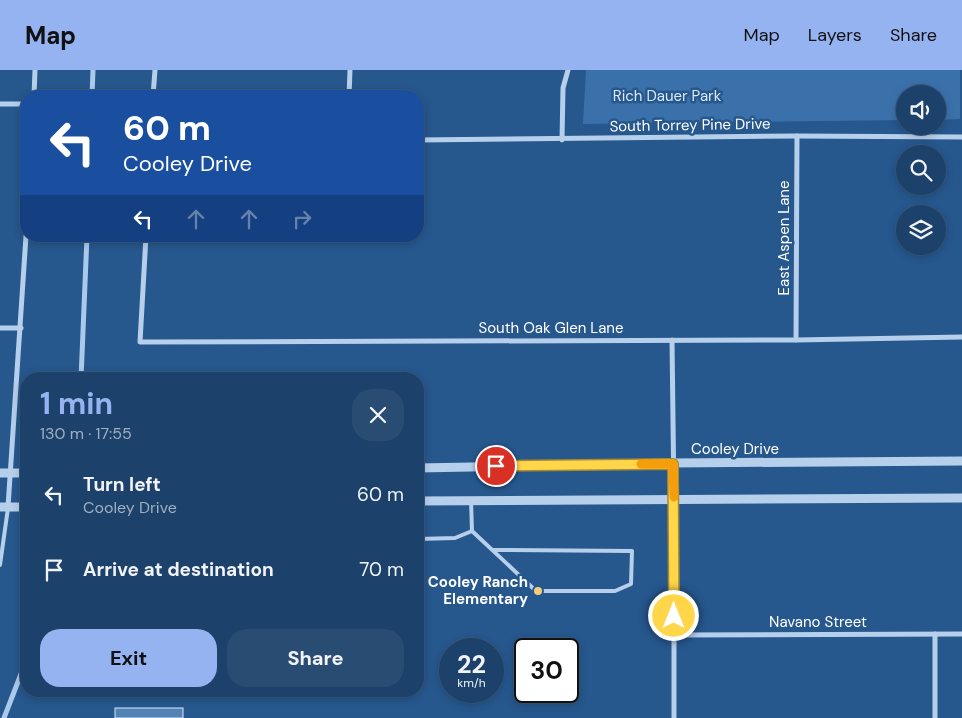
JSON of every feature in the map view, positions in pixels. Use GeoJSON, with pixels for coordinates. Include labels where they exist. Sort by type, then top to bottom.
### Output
{"type":"FeatureCollection","features":[{"type":"Feature","properties":{"kind":"street"},"geometry":{"type":"LineString","coordinates":[[34,90],[35,70]]}},
{"type":"Feature","properties":{"kind":"street"},"geometry":{"type":"LineString","coordinates":[[153,90],[155,70]]}},
{"type":"Feature","properties":{"kind":"street"},"geometry":{"type":"LineString","coordinates":[[349,90],[350,70]]}},
{"type":"Feature","properties":{"kind":"street"},"geometry":{"type":"LineString","coordinates":[[562,140],[563,88],[568,70]]}},
{"type":"Feature","properties":{"kind":"street"},"geometry":{"type":"LineString","coordinates":[[0,104],[20,104]]}},
{"type":"Feature","properties":{"kind":"street","name":"South Torrey Pine Drive"},"geometry":{"type":"LineString","coordinates":[[424,140],[797,136],[962,137]]}},
{"type":"Feature","properties":{"kind":"street","name":"East Aspen Lane"},"geometry":{"type":"LineString","coordinates":[[796,340],[797,136]]}},
{"type":"Feature","properties":{"kind":"street"},"geometry":{"type":"LineString","coordinates":[[20,507],[4,507],[11,473],[26,242]]}},
{"type":"Feature","properties":{"kind":"street","name":"South Oak Glen Lane"},"geometry":{"type":"LineString","coordinates":[[146,242],[140,342],[796,340],[962,337]]}},
{"type":"Feature","properties":{"kind":"street"},"geometry":{"type":"LineString","coordinates":[[0,328],[21,328]]}},
{"type":"Feature","properties":{"kind":"street"},"geometry":{"type":"LineString","coordinates":[[672,340],[674,718]]}},
{"type":"Feature","properties":{"kind":"street","name":"Cooley Drive"},"geometry":{"type":"LineString","coordinates":[[424,468],[962,461]]}},
{"type":"Feature","properties":{"kind":"street"},"geometry":{"type":"LineString","coordinates":[[0,473],[20,473]]}},
{"type":"Feature","properties":{"kind":"street"},"geometry":{"type":"LineString","coordinates":[[424,501],[962,498]]}},
{"type":"Feature","properties":{"kind":"street","name":"Navano Street"},"geometry":{"type":"LineString","coordinates":[[674,634],[962,634]]}},
{"type":"Feature","properties":{"kind":"street"},"geometry":{"type":"LineString","coordinates":[[935,634],[935,718]]}},
{"type":"Feature","properties":{"kind":"lane"},"geometry":{"type":"LineString","coordinates":[[471,500],[472,531],[492,550],[536,591],[614,590],[631,584],[632,551],[492,550]]}},
{"type":"Feature","properties":{"kind":"lane"},"geometry":{"type":"LineString","coordinates":[[0,565],[4,507]]}},
{"type":"Feature","properties":{"kind":"lane"},"geometry":{"type":"LineString","coordinates":[[424,539],[455,538],[472,531]]}},
{"type":"Feature","properties":{"kind":"green space","name":"Rich Dauer Park"},"geometry":{"type":"Polygon","coordinates":[[[586,70],[960,70],[960,119],[946,120],[946,85],[896,85],[896,120],[583,124],[586,70]]]}},
{"type":"Feature","properties":{"kind":"building"},"geometry":{"type":"Polygon","coordinates":[[[115,708],[183,708],[183,718],[115,718],[115,708]]]}},
{"type":"Feature","properties":{"kind":"waterway"},"geometry":{"type":"LineString","coordinates":[[92,90],[93,70]]}},
{"type":"Feature","properties":{"kind":"waterway"},"geometry":{"type":"LineString","coordinates":[[81,372],[87,242]]}},
{"type":"Feature","properties":{"kind":"waterway"},"geometry":{"type":"LineString","coordinates":[[4,718],[20,677]]}},
{"type":"Feature","properties":{"kind":"slow traffic"},"geometry":{"type":"LineString","coordinates":[[641,464],[673,464],[674,497]]}},
{"type":"Feature","properties":{"kind":"place","name":"Cooley Ranch Elementary"},"geometry":{"type":"Point","coordinates":[538,591]}},
{"type":"Feature","properties":{"kind":"route"},"geometry":{"type":"LineString","coordinates":[[496,466],[673,464],[674,616]]}}]}
